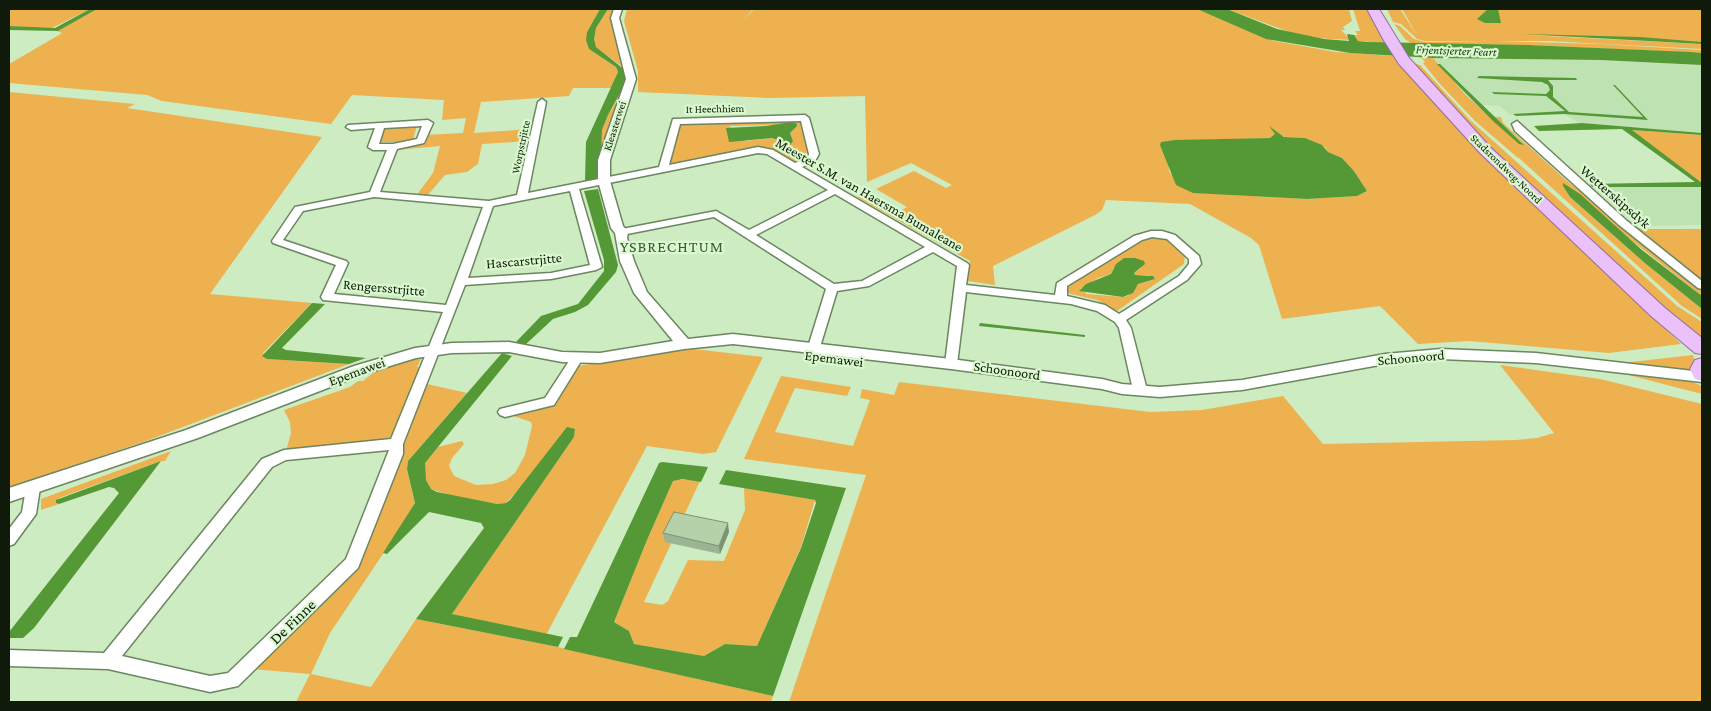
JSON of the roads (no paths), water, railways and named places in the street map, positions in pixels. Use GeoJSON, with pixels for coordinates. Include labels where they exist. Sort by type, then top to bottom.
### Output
{"type":"FeatureCollection","features":[{"type":"Feature","properties":{"kind":"main road","name":"Stadsrondweg-Noord"},"geometry":{"type":"LineString","coordinates":[[1373,9],[1389,39],[1404,61],[1486,151],[1658,312],[1702,348]]}},
{"type":"Feature","properties":{"kind":"main road","name":"Stadsrondweg-Noord"},"geometry":{"type":"LineString","coordinates":[[1658,312],[1662,320],[1702,360]]}},
{"type":"Feature","properties":{"kind":"main road"},"geometry":{"type":"LineString","coordinates":[[1702,364],[1700,369],[1702,375]]}},
{"type":"Feature","properties":{"kind":"street","name":"Kleasterwei"},"geometry":{"type":"LineString","coordinates":[[618,9],[615,18],[631,78],[604,160],[604,181],[618,228],[622,232],[620,238],[641,293],[684,344]]}},
{"type":"Feature","properties":{"kind":"street","name":"Worpstrjitte"},"geometry":{"type":"LineString","coordinates":[[522,197],[542,102]]}},
{"type":"Feature","properties":{"kind":"street","name":"It Heechhiem"},"geometry":{"type":"LineString","coordinates":[[663,169],[676,121],[806,116],[814,154],[812,159],[794,167]]}},
{"type":"Feature","properties":{"kind":"street"},"geometry":{"type":"LineString","coordinates":[[351,127],[380,127],[428,123],[421,141],[393,147],[373,147],[380,127]]}},
{"type":"Feature","properties":{"kind":"street","name":"Wetterskipsdyk"},"geometry":{"type":"LineString","coordinates":[[1517,124],[1518,129],[1623,223],[1702,286]]}},
{"type":"Feature","properties":{"kind":"street"},"geometry":{"type":"LineString","coordinates":[[393,147],[374,194],[489,204],[604,181]]}},
{"type":"Feature","properties":{"kind":"street","name":"Meester S.M. van Haersma Bumaleane"},"geometry":{"type":"LineString","coordinates":[[604,181],[758,150],[770,152],[963,265],[951,368]]}},
{"type":"Feature","properties":{"kind":"street","name":"Hascarstrjitte"},"geometry":{"type":"LineString","coordinates":[[462,282],[551,276],[596,267],[574,187]]}},
{"type":"Feature","properties":{"kind":"street"},"geometry":{"type":"LineString","coordinates":[[746,235],[836,190]]}},
{"type":"Feature","properties":{"kind":"street","name":"Rengersstrjitte"},"geometry":{"type":"LineString","coordinates":[[374,194],[299,209],[277,241],[342,263],[328,297],[449,309]]}},
{"type":"Feature","properties":{"kind":"street","name":"Hascarstrjitte"},"geometry":{"type":"LineString","coordinates":[[432,350],[462,282],[489,204]]}},
{"type":"Feature","properties":{"kind":"street"},"geometry":{"type":"LineString","coordinates":[[622,232],[716,214],[746,235],[832,288],[865,284],[934,247]]}},
{"type":"Feature","properties":{"kind":"street"},"geometry":{"type":"LineString","coordinates":[[1061,298],[1060,285],[1138,238],[1151,234],[1162,234],[1171,237],[1195,258],[1195,264],[1183,278],[1119,319]]}},
{"type":"Feature","properties":{"kind":"street"},"geometry":{"type":"LineString","coordinates":[[814,347],[832,288]]}},
{"type":"Feature","properties":{"kind":"street"},"geometry":{"type":"LineString","coordinates":[[961,288],[1061,298],[1090,303],[1119,319],[1125,328],[1140,390]]}},
{"type":"Feature","properties":{"kind":"street","name":"Epemawei"},"geometry":{"type":"LineString","coordinates":[[9,495],[183,438],[359,370],[402,356],[432,350],[509,348],[577,358],[600,358],[684,344],[733,339],[814,347],[951,368]]}},
{"type":"Feature","properties":{"kind":"street","name":"Epemawei"},"geometry":{"type":"LineString","coordinates":[[720,341],[727,347],[951,368]]}},
{"type":"Feature","properties":{"kind":"street","name":"De Finne"},"geometry":{"type":"LineString","coordinates":[[9,658],[108,661],[210,684],[232,680],[352,562],[396,454],[396,444],[432,350]]}},
{"type":"Feature","properties":{"kind":"street","name":"Schoonoord"},"geometry":{"type":"LineString","coordinates":[[951,368],[1104,391],[1122,389],[1192,391],[1242,385],[1385,359],[1441,354],[1536,358],[1702,375]]}},
{"type":"Feature","properties":{"kind":"street"},"geometry":{"type":"LineString","coordinates":[[505,412],[549,402],[577,358]]}},
{"type":"Feature","properties":{"kind":"street"},"geometry":{"type":"LineString","coordinates":[[108,661],[267,463],[284,455],[396,444]]}},
{"type":"Feature","properties":{"kind":"street"},"geometry":{"type":"LineString","coordinates":[[9,540],[29,514],[33,488]]}},
{"type":"Feature","properties":{"kind":"water"},"geometry":{"type":"Polygon","coordinates":[[[90,9],[97,9],[58,31],[9,30],[9,26],[55,28],[90,9]]]}},
{"type":"Feature","properties":{"kind":"water"},"geometry":{"type":"Polygon","coordinates":[[[600,9],[608,9],[596,28],[594,39],[596,47],[625,70],[625,84],[602,130],[600,178],[585,181],[586,142],[618,72],[616,67],[589,49],[586,40],[587,32],[600,9]]]}},
{"type":"Feature","properties":{"kind":"water","name":"Frjentsjerter Feart"},"geometry":{"type":"Polygon","coordinates":[[[1197,9],[1227,9],[1277,29],[1324,39],[1349,41],[1347,34],[1354,35],[1358,41],[1367,42],[1528,45],[1690,52],[1702,53],[1702,65],[1601,60],[1433,58],[1350,53],[1266,39],[1197,9]]]}},
{"type":"Feature","properties":{"kind":"water"},"geometry":{"type":"Polygon","coordinates":[[[1488,9],[1498,9],[1501,23],[1485,23],[1477,19],[1488,9]]]}},
{"type":"Feature","properties":{"kind":"water"},"geometry":{"type":"Polygon","coordinates":[[[1523,34],[1640,37],[1702,42],[1702,44],[1523,34]]]}},
{"type":"Feature","properties":{"kind":"water"},"geometry":{"type":"Polygon","coordinates":[[[1437,64],[1440,64],[1524,145],[1519,144],[1493,121],[1437,64]]]}},
{"type":"Feature","properties":{"kind":"water"},"geometry":{"type":"Polygon","coordinates":[[[1479,76],[1576,78],[1577,80],[1548,80],[1553,86],[1553,97],[1569,112],[1643,117],[1613,85],[1615,85],[1648,120],[1564,114],[1516,116],[1513,114],[1565,111],[1546,96],[1494,94],[1492,92],[1546,94],[1550,90],[1548,85],[1542,82],[1477,78],[1479,76]]]}},
{"type":"Feature","properties":{"kind":"water"},"geometry":{"type":"Polygon","coordinates":[[[792,122],[797,124],[797,126],[790,133],[793,141],[790,145],[772,138],[729,142],[726,128],[766,126],[792,122]]]}},
{"type":"Feature","properties":{"kind":"water"},"geometry":{"type":"Polygon","coordinates":[[[1582,123],[1702,133],[1702,135],[1632,130],[1702,183],[1702,187],[1592,187],[1590,184],[1695,182],[1622,129],[1539,131],[1534,126],[1582,123]]]}},
{"type":"Feature","properties":{"kind":"water"},"geometry":{"type":"Polygon","coordinates":[[[1269,126],[1284,137],[1305,138],[1322,145],[1328,152],[1342,158],[1354,171],[1367,191],[1357,196],[1307,199],[1193,193],[1176,185],[1160,145],[1161,142],[1175,140],[1270,138],[1275,134],[1269,126]]]}},
{"type":"Feature","properties":{"kind":"water"},"geometry":{"type":"Polygon","coordinates":[[[1563,183],[1580,194],[1642,250],[1702,296],[1702,309],[1646,264],[1570,197],[1563,183]]]}},
{"type":"Feature","properties":{"kind":"water"},"geometry":{"type":"Polygon","coordinates":[[[598,189],[618,265],[616,272],[588,305],[575,312],[553,319],[525,345],[515,343],[541,316],[578,304],[604,271],[604,260],[584,191],[598,189]]]}},
{"type":"Feature","properties":{"kind":"water"},"geometry":{"type":"Polygon","coordinates":[[[1124,258],[1135,258],[1144,261],[1145,264],[1134,273],[1135,275],[1153,276],[1155,279],[1138,284],[1133,293],[1123,297],[1079,291],[1086,284],[1111,274],[1116,264],[1124,258]]]}},
{"type":"Feature","properties":{"kind":"water"},"geometry":{"type":"Polygon","coordinates":[[[312,303],[325,304],[282,348],[286,350],[366,358],[349,364],[267,359],[262,356],[312,303]]]}},
{"type":"Feature","properties":{"kind":"water"},"geometry":{"type":"Polygon","coordinates":[[[980,323],[1085,335],[1085,337],[979,326],[980,323]]]}},
{"type":"Feature","properties":{"kind":"water"},"geometry":{"type":"Polygon","coordinates":[[[502,353],[512,356],[425,463],[426,480],[431,489],[437,492],[497,504],[506,503],[567,427],[575,429],[574,437],[452,614],[563,637],[558,647],[416,619],[484,528],[481,523],[429,512],[387,554],[383,553],[415,503],[407,469],[408,461],[502,353]]]}},
{"type":"Feature","properties":{"kind":"water"},"geometry":{"type":"Polygon","coordinates":[[[161,461],[34,628],[23,638],[9,638],[9,632],[119,493],[114,488],[109,487],[59,504],[56,503],[56,500],[161,461]]]}},
{"type":"Feature","properties":{"kind":"water"},"geometry":{"type":"Polygon","coordinates":[[[659,463],[708,467],[701,482],[682,479],[673,481],[614,622],[629,631],[634,644],[704,656],[725,644],[757,646],[801,548],[816,503],[815,500],[719,484],[726,470],[846,488],[773,696],[564,649],[570,637],[577,637],[659,463]]]}},
{"type":"Feature","properties":{"kind":"district","name":"YSBRECHTUM"},"geometry":{"type":"Point","coordinates":[672,247]}}]}
